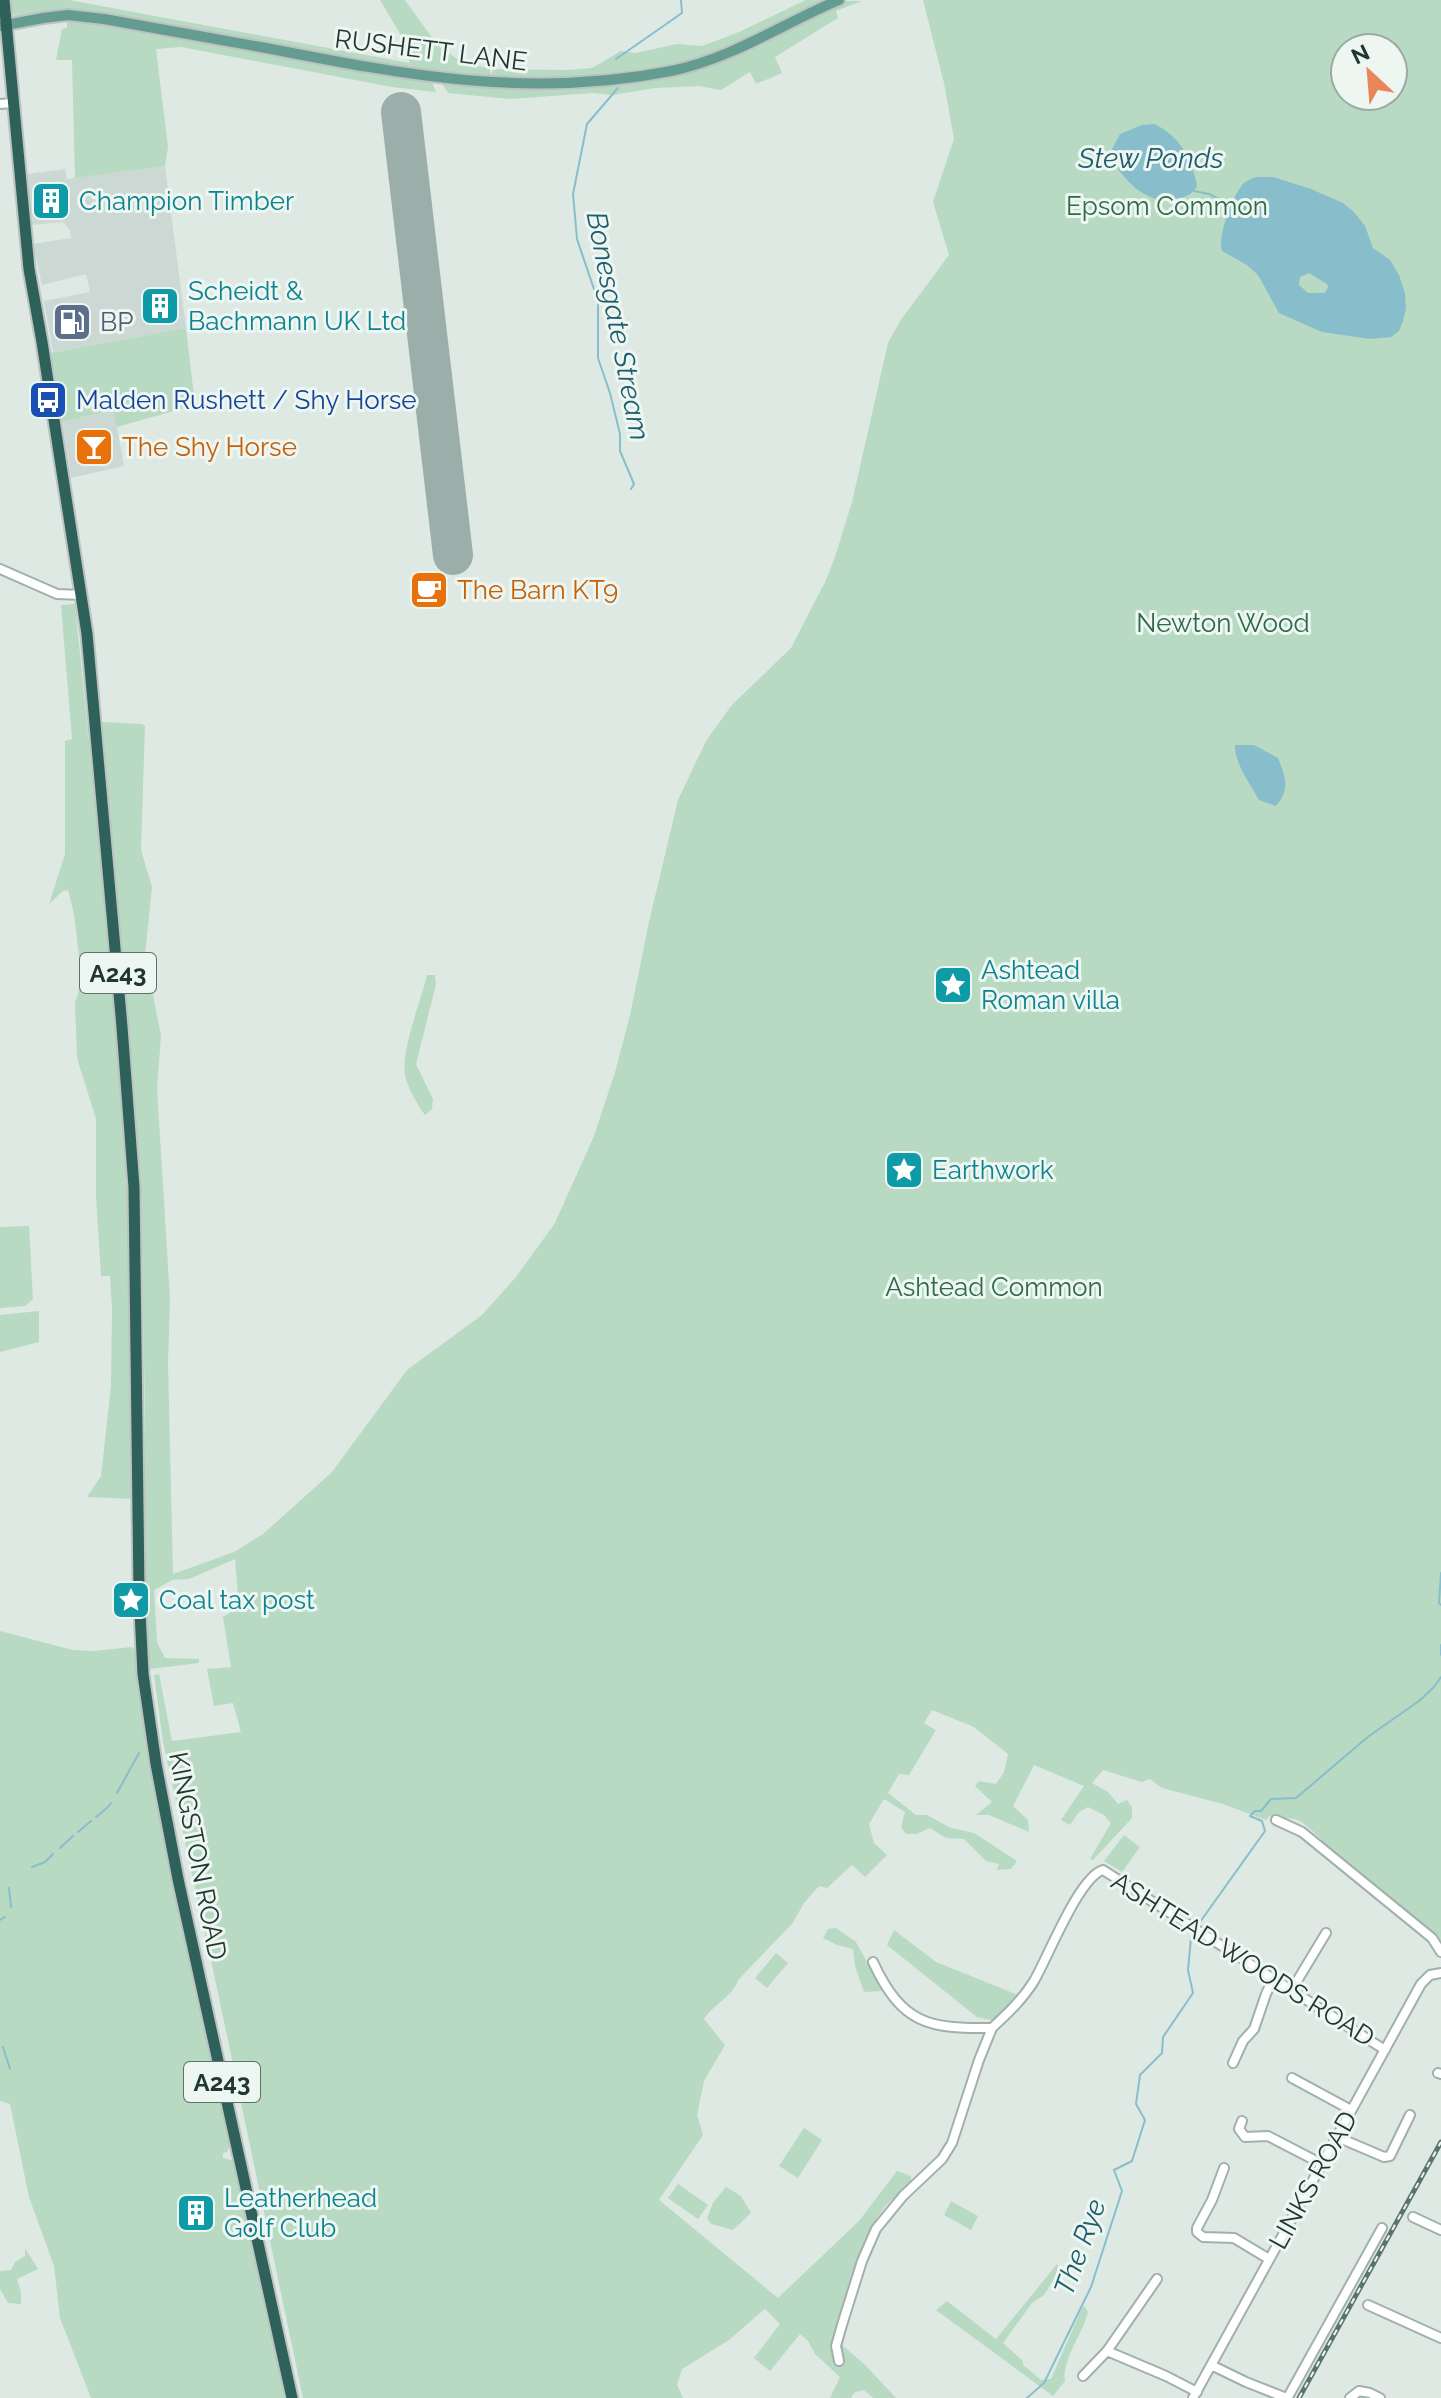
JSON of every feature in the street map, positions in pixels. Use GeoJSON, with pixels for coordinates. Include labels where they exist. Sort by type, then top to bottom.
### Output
{"type":"FeatureCollection","features":[{"type":"Feature","properties":{"kind":"highway","name":"A243"},"geometry":{"type":"LineString","coordinates":[[4,0],[6,103],[29,269],[82,595]]}},
{"type":"Feature","properties":{"kind":"highway","name":"KINGSTON ROAD"},"geometry":{"type":"LineString","coordinates":[[82,595],[124,1042],[134,1187],[139,1591],[145,1689],[178,1879],[292,2398]]}},
{"type":"Feature","properties":{"kind":"main road","name":"RUSHETT LANE"},"geometry":{"type":"LineString","coordinates":[[4,25],[68,15],[104,19],[411,75],[525,85],[672,71],[709,60],[839,0]]}},
{"type":"Feature","properties":{"kind":"street"},"geometry":{"type":"LineString","coordinates":[[0,569],[57,594],[82,595]]}},
{"type":"Feature","properties":{"kind":"street"},"geometry":{"type":"LineString","coordinates":[[1276,1820],[1302,1832],[1432,1938],[1441,1952]]}},
{"type":"Feature","properties":{"kind":"street","name":"ASHTEAD WOODS ROAD"},"geometry":{"type":"LineString","coordinates":[[839,2361],[836,2346],[862,2261],[876,2229],[903,2196],[946,2154],[992,2028],[1015,2007],[1034,1982],[1055,1937],[1084,1888],[1091,1877],[1100,1871],[1107,1871],[1119,1878],[1385,2050]]}},
{"type":"Feature","properties":{"kind":"street"},"geometry":{"type":"LineString","coordinates":[[1291,1991],[1326,1933]]}},
{"type":"Feature","properties":{"kind":"street"},"geometry":{"type":"LineString","coordinates":[[873,1962],[896,2000],[917,2019],[945,2027],[992,2028]]}},
{"type":"Feature","properties":{"kind":"street","name":"LINKS ROAD"},"geometry":{"type":"LineString","coordinates":[[1195,2395],[1421,1984],[1430,1975],[1441,1973]]}},
{"type":"Feature","properties":{"kind":"street"},"geometry":{"type":"LineString","coordinates":[[1233,2063],[1243,2041],[1254,2029],[1273,1979]]}},
{"type":"Feature","properties":{"kind":"street"},"geometry":{"type":"LineString","coordinates":[[1292,2078],[1351,2110]]}},
{"type":"Feature","properties":{"kind":"street"},"geometry":{"type":"LineString","coordinates":[[1337,2137],[1384,2157],[1390,2156],[1410,2115]]}},
{"type":"Feature","properties":{"kind":"street"},"geometry":{"type":"LineString","coordinates":[[1242,2121],[1239,2129],[1245,2137],[1268,2136],[1322,2164]]}},
{"type":"Feature","properties":{"kind":"street"},"geometry":{"type":"LineString","coordinates":[[1224,2168],[1197,2232],[1203,2237],[1234,2238],[1269,2259]]}},
{"type":"Feature","properties":{"kind":"street"},"geometry":{"type":"LineString","coordinates":[[1413,2217],[1441,2230]]}},
{"type":"Feature","properties":{"kind":"street"},"geometry":{"type":"LineString","coordinates":[[1211,2365],[1288,2397],[1382,2228]]}},
{"type":"Feature","properties":{"kind":"street"},"geometry":{"type":"LineString","coordinates":[[1083,2376],[1107,2351],[1157,2279]]}},
{"type":"Feature","properties":{"kind":"street"},"geometry":{"type":"LineString","coordinates":[[1368,2305],[1441,2338]]}},
{"type":"Feature","properties":{"kind":"street"},"geometry":{"type":"LineString","coordinates":[[1107,2351],[1166,2376],[1195,2395]]}},
{"type":"Feature","properties":{"kind":"street"},"geometry":{"type":"LineString","coordinates":[[1350,2398],[1359,2391],[1380,2398]]}},
{"type":"Feature","properties":{"kind":"shaded area"},"geometry":{"type":"Polygon","coordinates":[[[165,166],[186,328],[53,352],[44,301],[90,292],[86,274],[42,285],[33,244],[71,238],[70,230],[63,222],[31,225],[27,174],[65,169],[67,179],[165,166]]]}},
{"type":"Feature","properties":{"kind":"shaded area"},"geometry":{"type":"Polygon","coordinates":[[[114,410],[124,466],[71,478],[62,422],[114,410]]]}},
{"type":"Feature","properties":{"kind":"green space"},"geometry":{"type":"Polygon","coordinates":[[[10,0],[69,0],[409,63],[409,49],[380,0],[405,0],[438,46],[461,61],[490,69],[491,75],[493,69],[592,68],[621,51],[636,53],[677,44],[702,46],[806,0],[862,1],[836,11],[838,18],[775,57],[782,73],[756,84],[750,72],[721,90],[699,86],[655,88],[613,95],[593,93],[511,99],[448,93],[434,71],[411,68],[410,64],[407,69],[148,22],[17,18],[10,0]]]}},
{"type":"Feature","properties":{"kind":"green space","name":"Ashtead Common"},"geometry":{"type":"Polygon","coordinates":[[[923,0],[1441,0],[1441,1947],[1321,1844],[1322,1840],[1302,1822],[1292,1819],[1287,1818],[1285,1822],[1269,1816],[1266,1820],[1223,1804],[1162,1788],[1150,1779],[1142,1782],[1103,1770],[1092,1783],[1108,1792],[1118,1804],[1127,1800],[1132,1807],[1132,1818],[1093,1860],[1090,1859],[1111,1823],[1104,1815],[1088,1807],[1079,1812],[1070,1825],[1061,1820],[1084,1786],[1034,1765],[1013,1806],[1028,1820],[1029,1832],[989,1815],[976,1815],[992,1802],[975,1786],[979,1781],[996,1784],[1004,1772],[1008,1754],[974,1727],[932,1710],[924,1723],[936,1730],[909,1775],[899,1774],[888,1793],[916,1815],[927,1815],[951,1828],[974,1833],[1017,1861],[1011,1869],[997,1870],[999,1864],[986,1861],[964,1839],[946,1838],[930,1828],[916,1834],[906,1834],[901,1827],[905,1812],[884,1799],[869,1824],[874,1843],[887,1855],[865,1877],[852,1865],[827,1888],[819,1886],[792,1924],[704,2019],[725,2045],[704,2081],[697,2115],[703,2135],[659,2200],[778,2298],[859,2221],[897,2171],[911,2176],[911,2183],[883,2209],[866,2237],[853,2270],[834,2338],[896,2398],[873,2398],[864,2390],[855,2392],[851,2398],[830,2398],[840,2377],[815,2354],[800,2334],[770,2371],[754,2358],[780,2324],[765,2309],[729,2340],[682,2369],[677,2385],[683,2398],[303,2398],[163,1742],[154,1675],[159,1674],[172,1741],[241,1732],[233,1703],[214,1706],[207,1669],[231,1667],[223,1617],[239,1607],[235,1559],[189,1579],[172,1580],[154,1590],[157,1642],[165,1658],[199,1659],[199,1663],[150,1669],[143,1584],[145,1410],[142,1255],[134,1107],[102,722],[145,726],[141,850],[152,887],[145,955],[161,1036],[157,1088],[170,1299],[168,1363],[173,1574],[234,1552],[263,1534],[332,1472],[407,1370],[482,1315],[516,1277],[555,1223],[594,1136],[616,1069],[678,800],[706,741],[731,706],[791,648],[825,582],[852,502],[888,343],[900,321],[949,255],[933,202],[954,139],[944,83],[923,0]]]}},
{"type":"Feature","properties":{"kind":"green space"},"geometry":{"type":"Polygon","coordinates":[[[67,20],[178,36],[432,82],[436,92],[392,87],[181,47],[156,49],[168,147],[165,166],[75,178],[72,60],[56,60],[62,29],[67,28],[67,20]]]}},
{"type":"Feature","properties":{"kind":"green space"},"geometry":{"type":"Polygon","coordinates":[[[186,328],[195,405],[117,427],[113,410],[62,422],[49,353],[186,328]]]}},
{"type":"Feature","properties":{"kind":"green space"},"geometry":{"type":"Polygon","coordinates":[[[75,604],[117,1021],[129,1177],[136,1499],[87,1497],[101,1476],[111,1386],[112,1307],[110,1276],[101,1276],[96,1196],[96,1119],[77,1058],[75,1003],[82,981],[68,890],[49,904],[65,854],[65,741],[72,739],[61,605],[75,604]]]}},
{"type":"Feature","properties":{"kind":"green space"},"geometry":{"type":"Polygon","coordinates":[[[427,975],[435,975],[436,984],[416,1064],[433,1099],[432,1109],[425,1115],[408,1085],[405,1065],[427,975]]]}},
{"type":"Feature","properties":{"kind":"green space"},"geometry":{"type":"Polygon","coordinates":[[[29,1226],[33,1299],[25,1306],[0,1308],[0,1227],[29,1226]]]}},
{"type":"Feature","properties":{"kind":"green space"},"geometry":{"type":"Polygon","coordinates":[[[39,1311],[39,1342],[0,1352],[0,1315],[39,1311]]]}},
{"type":"Feature","properties":{"kind":"green space"},"geometry":{"type":"Polygon","coordinates":[[[0,1631],[73,1650],[132,1647],[135,1651],[153,1770],[230,2146],[223,2153],[223,2158],[235,2161],[240,2179],[286,2398],[91,2398],[60,2318],[54,2266],[29,2197],[10,2104],[0,2101],[0,1631]]]}},
{"type":"Feature","properties":{"kind":"green space"},"geometry":{"type":"Polygon","coordinates":[[[1124,1835],[1140,1847],[1122,1872],[1104,1861],[1124,1835]]]}},
{"type":"Feature","properties":{"kind":"green space"},"geometry":{"type":"Polygon","coordinates":[[[836,1928],[856,1942],[883,1991],[864,1992],[853,1949],[823,1938],[828,1929],[836,1928]]]}},
{"type":"Feature","properties":{"kind":"green space"},"geometry":{"type":"Polygon","coordinates":[[[894,1930],[936,1962],[1018,1995],[995,2021],[977,2017],[887,1945],[894,1930]]]}},
{"type":"Feature","properties":{"kind":"green space"},"geometry":{"type":"Polygon","coordinates":[[[776,1953],[788,1963],[767,1988],[755,1978],[776,1953]]]}},
{"type":"Feature","properties":{"kind":"green space"},"geometry":{"type":"Polygon","coordinates":[[[804,2128],[822,2140],[798,2178],[779,2166],[804,2128]]]}},
{"type":"Feature","properties":{"kind":"green space"},"geometry":{"type":"Polygon","coordinates":[[[678,2184],[708,2205],[698,2219],[668,2198],[678,2184]]]}},
{"type":"Feature","properties":{"kind":"green space"},"geometry":{"type":"Polygon","coordinates":[[[726,2187],[741,2196],[751,2213],[733,2230],[711,2224],[707,2218],[713,2203],[726,2187]]]}},
{"type":"Feature","properties":{"kind":"green space"},"geometry":{"type":"Polygon","coordinates":[[[951,2201],[978,2216],[971,2230],[944,2215],[951,2201]]]}},
{"type":"Feature","properties":{"kind":"green space"},"geometry":{"type":"Polygon","coordinates":[[[25,2248],[38,2269],[17,2279],[21,2304],[8,2303],[0,2289],[0,2271],[11,2270],[15,2262],[25,2256],[25,2248]]]}},
{"type":"Feature","properties":{"kind":"green space"},"geometry":{"type":"Polygon","coordinates":[[[1057,2264],[1060,2270],[1044,2295],[1032,2303],[1003,2343],[1041,2380],[1051,2379],[1085,2307],[1088,2312],[1066,2365],[1065,2381],[1053,2396],[936,2310],[947,2301],[996,2339],[1057,2264]]]}},
{"type":"Feature","properties":{"kind":"water","name":"Stew Ponds"},"geometry":{"type":"Polygon","coordinates":[[[1154,124],[1178,142],[1188,158],[1197,186],[1188,195],[1164,200],[1145,194],[1128,181],[1109,155],[1120,134],[1142,125],[1154,124]]]}},
{"type":"Feature","properties":{"kind":"water","name":"Stew Ponds"},"geometry":{"type":"Polygon","coordinates":[[[1256,177],[1273,177],[1311,189],[1343,203],[1354,212],[1365,226],[1373,248],[1390,260],[1399,275],[1406,308],[1399,331],[1391,337],[1370,339],[1322,332],[1279,313],[1258,275],[1222,251],[1224,226],[1231,206],[1244,183],[1256,177]],[[1309,273],[1300,277],[1299,285],[1308,293],[1325,293],[1327,284],[1309,273]]]}},
{"type":"Feature","properties":{"kind":"water"},"geometry":{"type":"Polygon","coordinates":[[[1235,745],[1254,745],[1278,758],[1285,788],[1276,806],[1259,800],[1240,766],[1235,745]]]}},
{"type":"Feature","properties":{"kind":"waterway","name":"Bonesgate Stream"},"geometry":{"type":"LineString","coordinates":[[616,59],[682,13],[681,0]]}},
{"type":"Feature","properties":{"kind":"waterway","name":"Bonesgate Stream"},"geometry":{"type":"LineString","coordinates":[[618,88],[587,124],[573,194],[577,239],[598,301],[598,358],[620,434],[620,451],[634,484],[631,489]]}},
{"type":"Feature","properties":{"kind":"waterway"},"geometry":{"type":"LineString","coordinates":[[1194,191],[1209,194],[1232,206]]}},
{"type":"Feature","properties":{"kind":"waterway","name":"The Rye"},"geometry":{"type":"LineString","coordinates":[[1441,1573],[1441,1605]]}},
{"type":"Feature","properties":{"kind":"waterway","name":"The Rye"},"geometry":{"type":"LineString","coordinates":[[1441,1645],[1441,1655]]}},
{"type":"Feature","properties":{"kind":"waterway","name":"The Rye"},"geometry":{"type":"LineString","coordinates":[[1200,1922],[1265,1831],[1262,1821],[1250,1816],[1255,1811],[1261,1811],[1271,1799],[1296,1798],[1369,1736],[1419,1701],[1441,1677]]}},
{"type":"Feature","properties":{"kind":"waterway"},"geometry":{"type":"LineString","coordinates":[[117,1793],[139,1753]]}},
{"type":"Feature","properties":{"kind":"waterway"},"geometry":{"type":"LineString","coordinates":[[96,1817],[111,1803]]}},
{"type":"Feature","properties":{"kind":"waterway"},"geometry":{"type":"LineString","coordinates":[[78,1832],[91,1821]]}},
{"type":"Feature","properties":{"kind":"waterway"},"geometry":{"type":"LineString","coordinates":[[60,1848],[73,1836]]}},
{"type":"Feature","properties":{"kind":"waterway"},"geometry":{"type":"LineString","coordinates":[[32,1867],[45,1862],[53,1854]]}},
{"type":"Feature","properties":{"kind":"waterway"},"geometry":{"type":"LineString","coordinates":[[9,1888],[11,1907]]}},
{"type":"Feature","properties":{"kind":"waterway"},"geometry":{"type":"LineString","coordinates":[[0,1920],[5,1917]]}},
{"type":"Feature","properties":{"kind":"waterway","name":"The Rye"},"geometry":{"type":"LineString","coordinates":[[1027,2398],[1044,2383],[1091,2287],[1122,2191],[1114,2170],[1132,2161],[1145,2120],[1136,2104],[1140,2075],[1162,2053],[1163,2037],[1193,1993],[1188,1970],[1191,1938]]}},
{"type":"Feature","properties":{"kind":"waterway"},"geometry":{"type":"LineString","coordinates":[[3,2047],[10,2069]]}},
{"type":"Feature","properties":{"kind":"runway"},"geometry":{"type":"LineString","coordinates":[[401,112],[453,555]]}},
{"type":"Feature","properties":{"kind":"railway"},"geometry":{"type":"LineString","coordinates":[[1299,2398],[1441,2142]]}},
{"type":"Feature","properties":{"kind":"place","name":"Champion Timber"},"geometry":{"type":"Point","coordinates":[51,201]}},
{"type":"Feature","properties":{"kind":"place","name":"Scheidt & Bachmann UK Ltd"},"geometry":{"type":"Point","coordinates":[160,306]}},
{"type":"Feature","properties":{"kind":"place","name":"BP"},"geometry":{"type":"Point","coordinates":[72,322]}},
{"type":"Feature","properties":{"kind":"place","name":"Malden Rushett / Shy Horse"},"geometry":{"type":"Point","coordinates":[48,400]}},
{"type":"Feature","properties":{"kind":"place","name":"The Shy Horse"},"geometry":{"type":"Point","coordinates":[94,447]}},
{"type":"Feature","properties":{"kind":"place","name":"The Barn KT9"},"geometry":{"type":"Point","coordinates":[429,590]}},
{"type":"Feature","properties":{"kind":"place","name":"Ashtead Roman villa"},"geometry":{"type":"Point","coordinates":[953,985]}},
{"type":"Feature","properties":{"kind":"place","name":"Earthwork"},"geometry":{"type":"Point","coordinates":[904,1170]}},
{"type":"Feature","properties":{"kind":"place","name":"Coal tax post"},"geometry":{"type":"Point","coordinates":[131,1600]}},
{"type":"Feature","properties":{"kind":"place","name":"Leatherhead Golf Club"},"geometry":{"type":"Point","coordinates":[196,2213]}},
{"type":"Feature","properties":{"kind":"park label","name":"Epsom Common"},"geometry":{"type":"Point","coordinates":[1167,206]}},
{"type":"Feature","properties":{"kind":"park label","name":"Newton Wood"},"geometry":{"type":"Point","coordinates":[1223,623]}}]}
